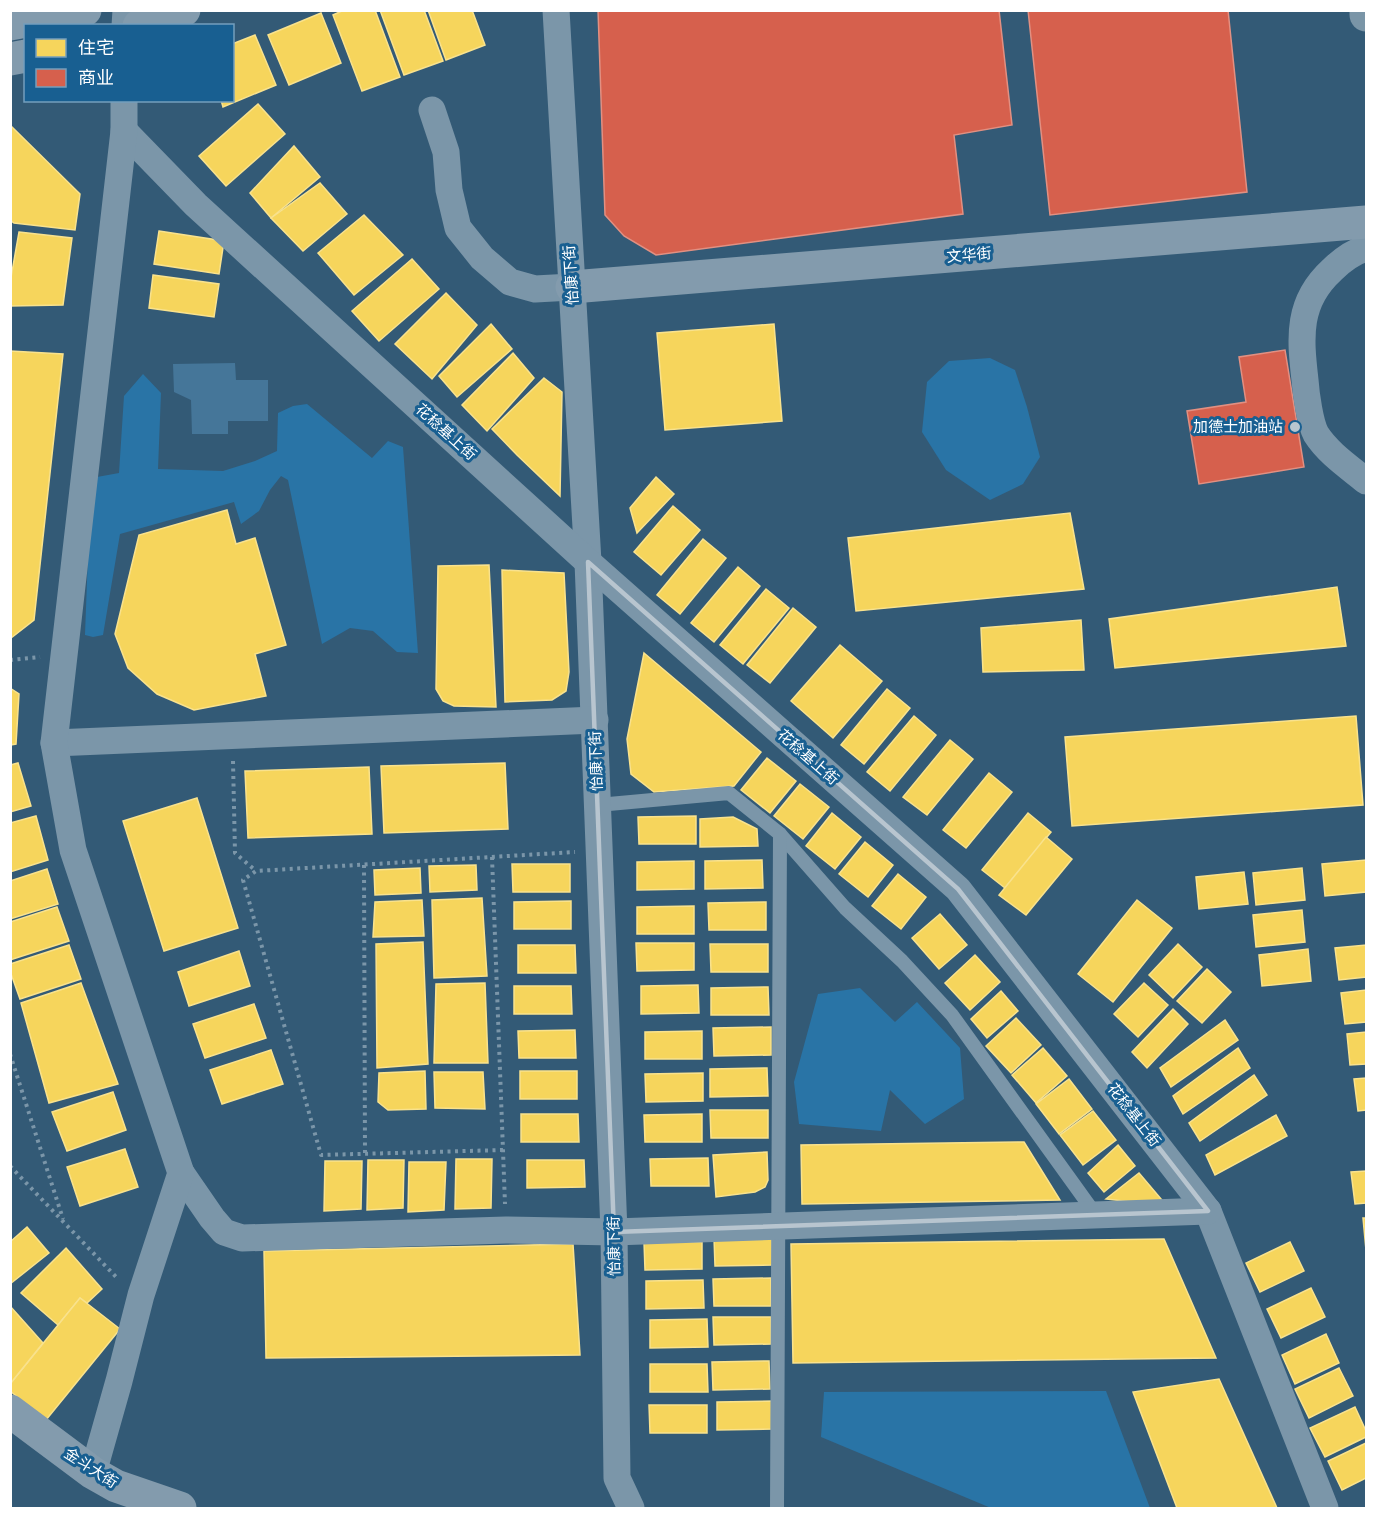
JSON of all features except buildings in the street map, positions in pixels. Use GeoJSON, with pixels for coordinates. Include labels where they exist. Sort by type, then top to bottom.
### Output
{"type":"FeatureCollection","features":[{"type":"Feature","properties":{"kind":"main road"},"geometry":{"type":"LineString","coordinates":[[1366,10],[1366,15]]}},
{"type":"Feature","properties":{"kind":"street"},"geometry":{"type":"LineString","coordinates":[[10,24],[85,10]]}},
{"type":"Feature","properties":{"kind":"street"},"geometry":{"type":"LineString","coordinates":[[145,24],[184,10]]}},
{"type":"Feature","properties":{"kind":"street","name":"怡康下街"},"geometry":{"type":"LineString","coordinates":[[556,10],[595,720],[614,1232],[617,1478],[631,1509]]}},
{"type":"Feature","properties":{"kind":"street"},"geometry":{"type":"LineString","coordinates":[[124,102],[124,131],[54,743],[73,850],[181,1173],[224,1232],[242,1238],[506,1230],[614,1232],[1208,1211]]}},
{"type":"Feature","properties":{"kind":"street"},"geometry":{"type":"LineString","coordinates":[[432,110],[446,152],[449,190],[458,228],[482,258],[510,282],[535,289],[572,287]]}},
{"type":"Feature","properties":{"kind":"street","name":"花稔基上街"},"geometry":{"type":"LineString","coordinates":[[124,131],[196,205],[588,562],[958,889],[1208,1211],[1325,1509]]}},
{"type":"Feature","properties":{"kind":"street","name":"文华街"},"geometry":{"type":"LineString","coordinates":[[572,287],[1366,222]]}},
{"type":"Feature","properties":{"kind":"street"},"geometry":{"type":"LineString","coordinates":[[1366,248],[1339,264],[1320,281],[1305,309],[1301,333],[1307,400],[1316,433],[1335,456],[1366,481]]}},
{"type":"Feature","properties":{"kind":"street"},"geometry":{"type":"LineString","coordinates":[[54,743],[595,720]]}},
{"type":"Feature","properties":{"kind":"street"},"geometry":{"type":"LineString","coordinates":[[109,1489],[119,1381],[141,1295],[181,1173]]}},
{"type":"Feature","properties":{"kind":"street","name":"金斗大街"},"geometry":{"type":"LineString","coordinates":[[10,1411],[109,1489],[180,1509]]}},
{"type":"Feature","properties":{"kind":"lane"},"geometry":{"type":"LineString","coordinates":[[598,805],[729,793],[780,834],[845,908],[902,962],[952,1015],[1096,1215]]}},
{"type":"Feature","properties":{"kind":"lane"},"geometry":{"type":"LineString","coordinates":[[777,1509],[780,834]]}},
{"type":"Feature","properties":{"kind":"path"},"geometry":{"type":"LineString","coordinates":[[232,736],[235,853],[256,871]]}},
{"type":"Feature","properties":{"kind":"path"},"geometry":{"type":"LineString","coordinates":[[503,1150],[321,1155],[243,880],[256,871],[600,851]]}},
{"type":"Feature","properties":{"kind":"path"},"geometry":{"type":"LineString","coordinates":[[492,857],[506,1230]]}},
{"type":"Feature","properties":{"kind":"path"},"geometry":{"type":"LineString","coordinates":[[364,865],[365,1154]]}},
{"type":"Feature","properties":{"kind":"path"},"geometry":{"type":"LineString","coordinates":[[10,1054],[64,1222]]}},
{"type":"Feature","properties":{"kind":"path"},"geometry":{"type":"LineString","coordinates":[[10,1166],[120,1281],[141,1295]]}},
{"type":"Feature","properties":{"kind":"highlighted area"},"geometry":{"type":"Polygon","coordinates":[[[588,562],[958,889],[1208,1211],[614,1232],[588,562]]]}},
{"type":"Feature","properties":{"kind":"shaded area"},"geometry":{"type":"Polygon","coordinates":[[[990,358],[1015,370],[1040,457],[1023,484],[990,500],[946,470],[922,432],[927,382],[949,361],[990,358]]]}},
{"type":"Feature","properties":{"kind":"shaded area"},"geometry":{"type":"Polygon","coordinates":[[[235,363],[236,380],[268,380],[268,421],[228,421],[228,434],[192,434],[191,400],[174,392],[173,364],[235,363]]]}},
{"type":"Feature","properties":{"kind":"shaded area"},"geometry":{"type":"Polygon","coordinates":[[[143,374],[161,393],[158,469],[223,471],[255,461],[277,451],[278,413],[293,406],[307,404],[372,458],[388,441],[403,447],[418,653],[397,652],[373,631],[350,628],[322,644],[288,480],[281,476],[270,490],[259,511],[241,524],[234,502],[120,534],[103,635],[93,637],[85,635],[90,501],[97,477],[119,473],[124,396],[143,374]]]}},
{"type":"Feature","properties":{"kind":"shaded area"},"geometry":{"type":"Polygon","coordinates":[[[860,988],[895,1022],[917,1002],[960,1048],[964,1099],[925,1124],[890,1090],[881,1131],[799,1124],[794,1082],[818,994],[860,988]]]}},
{"type":"Feature","properties":{"kind":"shaded area"},"geometry":{"type":"Polygon","coordinates":[[[1106,1391],[1150,1508],[991,1508],[821,1437],[824,1392],[1106,1391]]]}},
{"type":"Feature","properties":{"kind":"place","name":"加德士加油站"},"geometry":{"type":"Point","coordinates":[1295,427]}}]}
